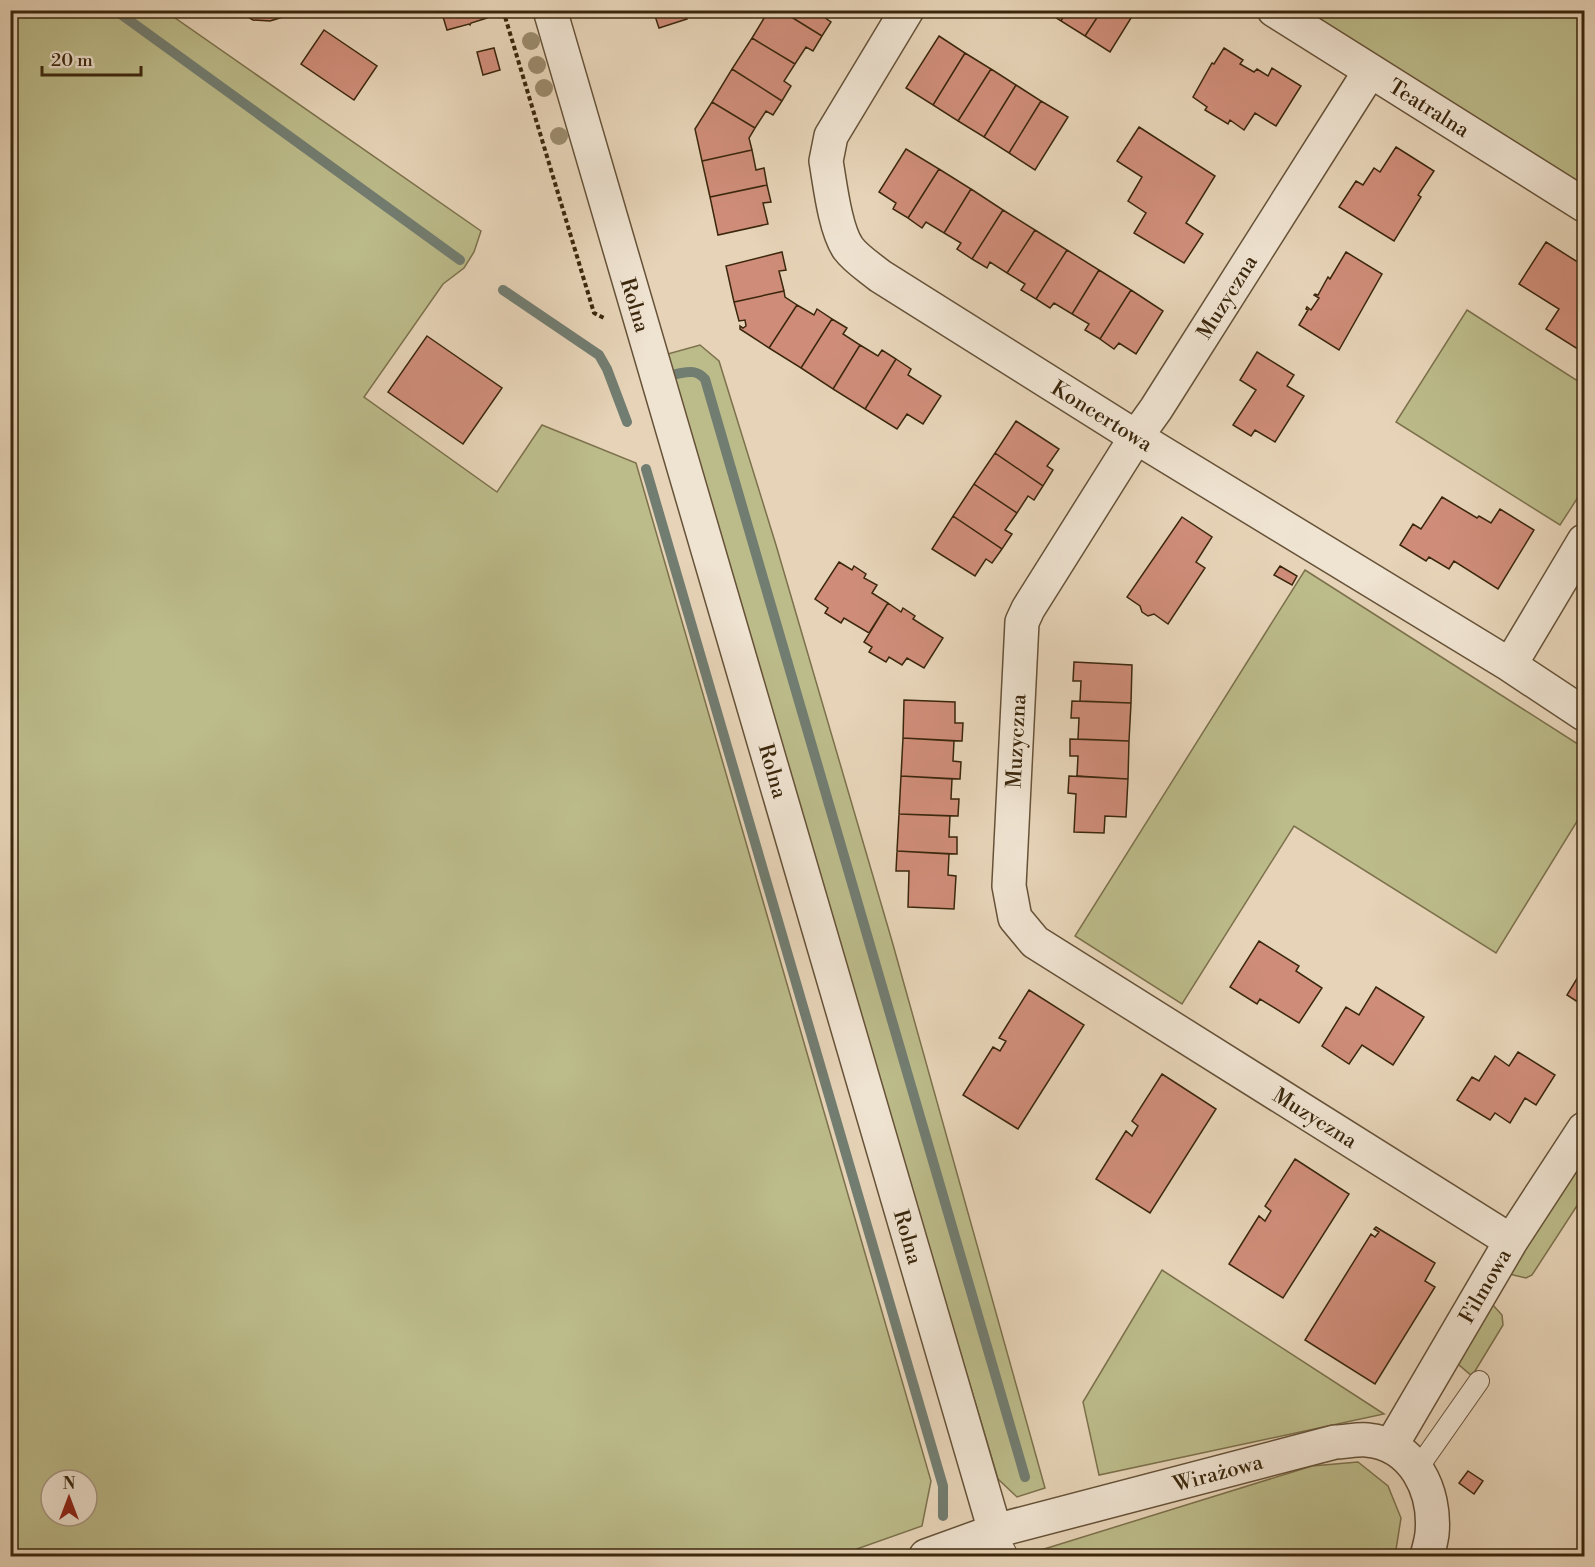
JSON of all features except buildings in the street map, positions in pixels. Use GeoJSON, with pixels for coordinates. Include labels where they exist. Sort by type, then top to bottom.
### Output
{"type":"FeatureCollection","features":[{"type":"Feature","properties":{"kind":"street","name":"Rolna"},"geometry":{"type":"LineString","coordinates":[[550,10],[1002,1544]]}},
{"type":"Feature","properties":{"kind":"street","name":"Koncertowa"},"geometry":{"type":"LineString","coordinates":[[907,10],[829,142],[826,161],[840,233],[854,255],[880,276],[1136,437],[1510,665],[1584,714]]}},
{"type":"Feature","properties":{"kind":"street","name":"Teatralna"},"geometry":{"type":"LineString","coordinates":[[1274,10],[1584,205]]}},
{"type":"Feature","properties":{"kind":"street","name":"Muzyczna"},"geometry":{"type":"LineString","coordinates":[[1370,71],[1162,400],[1136,437],[1022,622],[1009,886],[1015,918],[1035,942],[1511,1241]]}},
{"type":"Feature","properties":{"kind":"street"},"geometry":{"type":"LineString","coordinates":[[1510,665],[1584,541]]}},
{"type":"Feature","properties":{"kind":"street","name":"Filmowa"},"geometry":{"type":"LineString","coordinates":[[1391,1446],[1511,1241],[1584,1129]]}},
{"type":"Feature","properties":{"kind":"street","name":"Wirażowa"},"geometry":{"type":"LineString","coordinates":[[926,1557],[1002,1544],[1335,1442],[1368,1440],[1391,1446],[1418,1468]]}},
{"type":"Feature","properties":{"kind":"street"},"geometry":{"type":"LineString","coordinates":[[1418,1468],[1429,1499],[1432,1532],[1427,1557]]}},
{"type":"Feature","properties":{"kind":"lane"},"geometry":{"type":"LineString","coordinates":[[1418,1468],[1479,1380]]}},
{"type":"Feature","properties":{"kind":"shaded area"},"geometry":{"type":"Polygon","coordinates":[[[11,10],[165,11],[481,231],[474,252],[464,268],[443,284],[364,397],[497,492],[542,425],[636,463],[931,1481],[922,1526],[837,1556],[11,1556],[11,10]]]}},
{"type":"Feature","properties":{"kind":"shaded area"},"geometry":{"type":"Polygon","coordinates":[[[1295,11],[1584,11],[1584,192],[1295,11]]]}},
{"type":"Feature","properties":{"kind":"shaded area"},"geometry":{"type":"Polygon","coordinates":[[[1467,310],[1584,385],[1584,488],[1560,525],[1396,422],[1467,310]]]}},
{"type":"Feature","properties":{"kind":"shaded area"},"geometry":{"type":"Polygon","coordinates":[[[700,345],[719,361],[776,545],[892,941],[1045,1488],[1017,1497],[998,1479],[664,355],[700,345]]]}},
{"type":"Feature","properties":{"kind":"shaded area"},"geometry":{"type":"Polygon","coordinates":[[[1305,570],[1584,748],[1584,810],[1496,953],[1294,826],[1182,1004],[1075,936],[1305,570]]]}},
{"type":"Feature","properties":{"kind":"shaded area"},"geometry":{"type":"Polygon","coordinates":[[[1584,1144],[1584,1195],[1532,1275],[1526,1278],[1509,1274],[1584,1144]]]}},
{"type":"Feature","properties":{"kind":"shaded area"},"geometry":{"type":"Polygon","coordinates":[[[1162,1270],[1384,1414],[1099,1475],[1083,1402],[1162,1270]]]}},
{"type":"Feature","properties":{"kind":"shaded area"},"geometry":{"type":"Polygon","coordinates":[[[1492,1304],[1502,1315],[1503,1325],[1472,1376],[1458,1364],[1492,1304]]]}},
{"type":"Feature","properties":{"kind":"shaded area"},"geometry":{"type":"Polygon","coordinates":[[[1358,1462],[1388,1486],[1401,1518],[1395,1556],[1029,1556],[1028,1554],[1312,1466],[1358,1462]]]}},
{"type":"Feature","properties":{"kind":"waterway"},"geometry":{"type":"LineString","coordinates":[[115,10],[460,260]]}},
{"type":"Feature","properties":{"kind":"waterway"},"geometry":{"type":"LineString","coordinates":[[503,290],[599,355],[607,369],[627,422]]}},
{"type":"Feature","properties":{"kind":"waterway"},"geometry":{"type":"LineString","coordinates":[[676,374],[695,372],[705,379],[1025,1477]]}},
{"type":"Feature","properties":{"kind":"waterway"},"geometry":{"type":"LineString","coordinates":[[646,469],[943,1486],[943,1516]]}}]}
